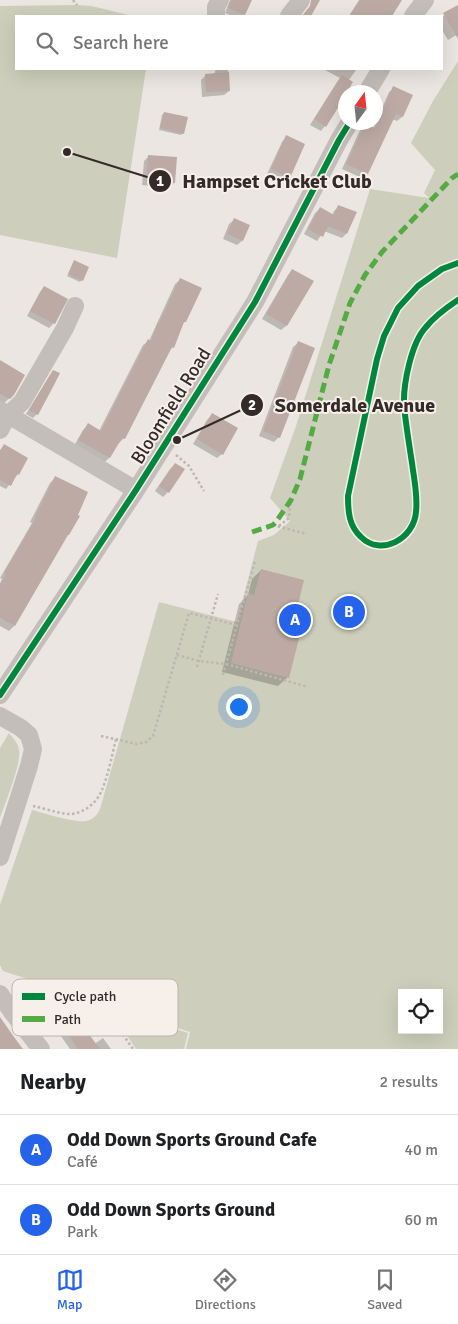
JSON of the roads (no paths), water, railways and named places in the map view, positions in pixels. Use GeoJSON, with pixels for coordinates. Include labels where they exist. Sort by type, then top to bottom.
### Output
{"type":"FeatureCollection","features":[{"type":"Feature","properties":{"kind":"street"},"geometry":{"type":"LineString","coordinates":[[216,15],[216,7],[220,0]]}},
{"type":"Feature","properties":{"kind":"street"},"geometry":{"type":"LineString","coordinates":[[290,15],[302,0]]}},
{"type":"Feature","properties":{"kind":"street"},"geometry":{"type":"LineString","coordinates":[[414,15],[425,0]]}},
{"type":"Feature","properties":{"kind":"street"},"geometry":{"type":"LineString","coordinates":[[371,85],[380,70]]}},
{"type":"Feature","properties":{"kind":"street","name":"Bloomfield Road"},"geometry":{"type":"LineString","coordinates":[[0,695],[136,490],[255,302],[346,130]]}},
{"type":"Feature","properties":{"kind":"street"},"geometry":{"type":"LineString","coordinates":[[76,306],[22,402],[3,418],[136,490]]}},
{"type":"Feature","properties":{"kind":"street"},"geometry":{"type":"LineString","coordinates":[[0,716],[29,735],[33,749],[0,857]]}},
{"type":"Feature","properties":{"kind":"street"},"geometry":{"type":"LineString","coordinates":[[4,989],[12,1012]]}},
{"type":"Feature","properties":{"kind":"street"},"geometry":{"type":"LineString","coordinates":[[31,1036],[41,1049]]}},
{"type":"Feature","properties":{"kind":"place","name":"Hampset Cricket Club"},"geometry":{"type":"Point","coordinates":[67,152]}},
{"type":"Feature","properties":{"kind":"place","name":"Somerdale Avenue"},"geometry":{"type":"Point","coordinates":[177,440]}},
{"type":"Feature","properties":{"kind":"place","name":"Odd Down Sports Ground"},"geometry":{"type":"Point","coordinates":[349,612]}},
{"type":"Feature","properties":{"kind":"place","name":"Odd Down Sports Ground Cafe"},"geometry":{"type":"Point","coordinates":[295,620]}}]}
